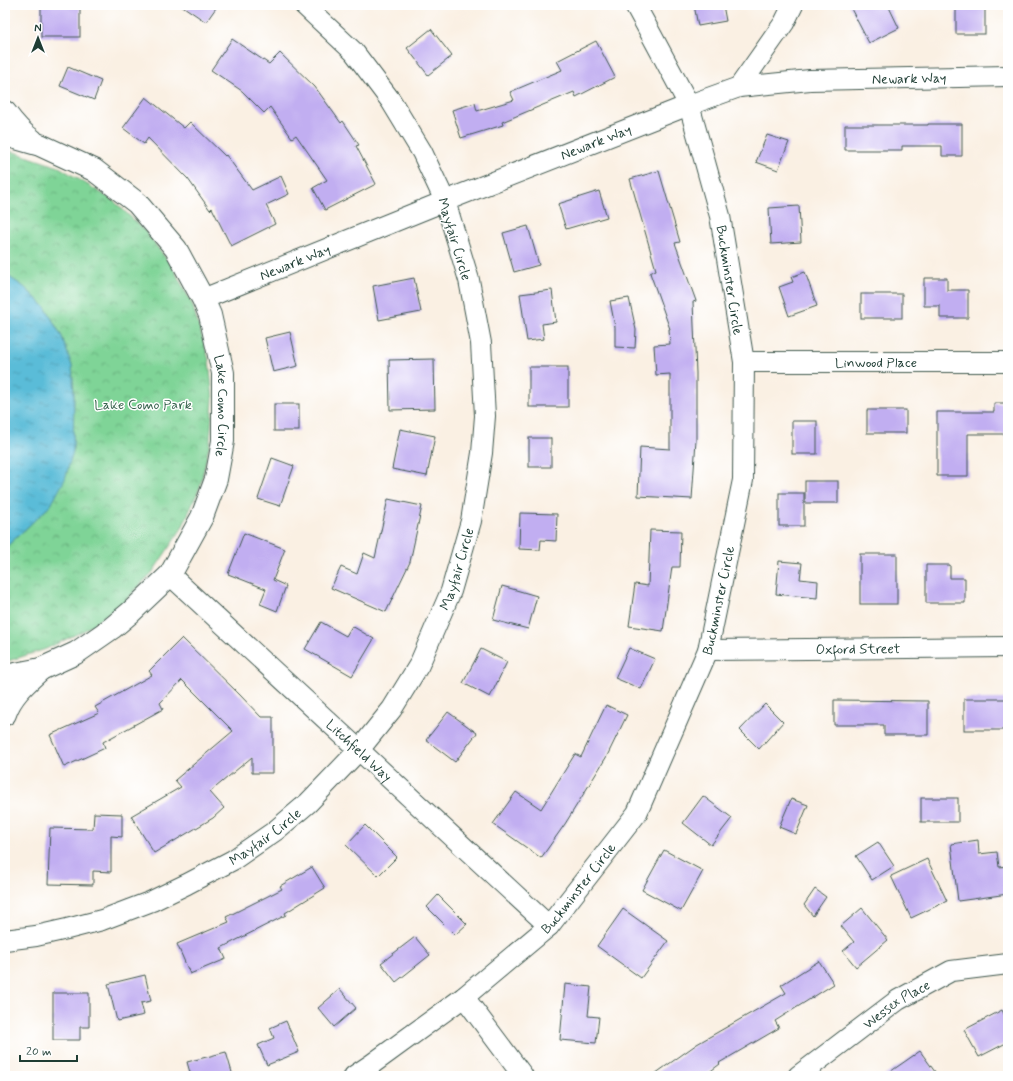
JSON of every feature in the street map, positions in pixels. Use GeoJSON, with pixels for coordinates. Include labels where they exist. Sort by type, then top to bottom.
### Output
{"type":"FeatureCollection","features":[{"type":"Feature","properties":{"kind":"street","name":"Mayfair Circle"},"geometry":{"type":"LineString","coordinates":[[5,940],[51,933],[102,920],[152,901],[233,860],[275,831],[308,803],[359,750],[392,709],[419,666],[451,591],[471,521],[482,453],[485,416],[481,343],[469,280],[444,201],[422,152],[391,101],[354,52],[304,5]]}},
{"type":"Feature","properties":{"kind":"street","name":"Buckminster Circle"},"geometry":{"type":"LineString","coordinates":[[354,1076],[464,997],[549,926],[637,813],[708,650],[743,480],[744,362],[720,216],[689,105],[635,5]]}},
{"type":"Feature","properties":{"kind":"street"},"geometry":{"type":"LineString","coordinates":[[739,87],[784,23],[793,5]]}},
{"type":"Feature","properties":{"kind":"street","name":"Newark Way"},"geometry":{"type":"LineString","coordinates":[[203,299],[444,201],[689,105],[739,87],[810,80],[1008,76]]}},
{"type":"Feature","properties":{"kind":"street"},"geometry":{"type":"LineString","coordinates":[[5,112],[22,134],[40,145]]}},
{"type":"Feature","properties":{"kind":"street","name":"Lake Como Circle"},"geometry":{"type":"LineString","coordinates":[[5,135],[40,145],[94,170],[137,203],[176,249],[203,299],[210,315],[223,373],[223,441],[216,479],[202,517],[170,575],[112,628],[76,653],[41,669],[5,676]]}},
{"type":"Feature","properties":{"kind":"street","name":"Linwood Place"},"geometry":{"type":"LineString","coordinates":[[744,362],[1008,362]]}},
{"type":"Feature","properties":{"kind":"street","name":"Litchfield Way"},"geometry":{"type":"LineString","coordinates":[[170,575],[549,926]]}},
{"type":"Feature","properties":{"kind":"street","name":"Oxford Street"},"geometry":{"type":"LineString","coordinates":[[708,650],[1008,647]]}},
{"type":"Feature","properties":{"kind":"street"},"geometry":{"type":"LineString","coordinates":[[5,714],[6,709],[18,690],[41,669]]}},
{"type":"Feature","properties":{"kind":"street","name":"Wessex Place"},"geometry":{"type":"LineString","coordinates":[[798,1076],[898,1000],[951,971],[1008,964]]}},
{"type":"Feature","properties":{"kind":"street"},"geometry":{"type":"LineString","coordinates":[[464,997],[523,1076]]}},
{"type":"Feature","properties":{"kind":"green space","name":"Lake Como Park"},"geometry":{"type":"Polygon","coordinates":[[[5,150],[59,167],[114,201],[145,231],[172,266],[192,304],[209,360],[213,399],[210,442],[200,487],[182,528],[152,573],[124,602],[85,630],[46,649],[5,662],[5,548],[51,505],[73,451],[74,393],[72,366],[62,337],[45,307],[24,287],[5,274],[5,150]]]}},
{"type":"Feature","properties":{"kind":"water"},"geometry":{"type":"Polygon","coordinates":[[[5,274],[24,287],[45,307],[62,337],[72,366],[74,393],[73,451],[65,479],[51,505],[5,548],[5,274]]]}},
{"type":"Feature","properties":{"kind":"building"},"geometry":{"type":"Polygon","coordinates":[[[41,5],[80,5],[80,37],[41,37],[41,5]]]}},
{"type":"Feature","properties":{"kind":"building"},"geometry":{"type":"Polygon","coordinates":[[[181,5],[218,5],[206,22],[181,5]]]}},
{"type":"Feature","properties":{"kind":"building"},"geometry":{"type":"Polygon","coordinates":[[[694,5],[723,5],[726,21],[698,26],[694,5]]]}},
{"type":"Feature","properties":{"kind":"building"},"geometry":{"type":"Polygon","coordinates":[[[849,5],[888,5],[899,28],[869,43],[849,5]]]}},
{"type":"Feature","properties":{"kind":"building"},"geometry":{"type":"Polygon","coordinates":[[[956,5],[985,5],[985,34],[956,34],[956,5]]]}},
{"type":"Feature","properties":{"kind":"building"},"geometry":{"type":"Polygon","coordinates":[[[431,29],[452,56],[428,75],[407,48],[431,29]]]}},
{"type":"Feature","properties":{"kind":"building"},"geometry":{"type":"Polygon","coordinates":[[[232,39],[269,64],[280,53],[315,87],[341,123],[343,121],[359,145],[356,146],[376,184],[325,210],[313,188],[327,180],[296,135],[292,138],[270,107],[264,113],[242,91],[211,70],[232,39]]]}},
{"type":"Feature","properties":{"kind":"building"},"geometry":{"type":"Polygon","coordinates":[[[596,41],[615,77],[576,97],[574,92],[502,122],[503,125],[461,138],[452,110],[475,103],[477,111],[514,100],[510,92],[562,70],[557,61],[596,41]]]}},
{"type":"Feature","properties":{"kind":"building"},"geometry":{"type":"Polygon","coordinates":[[[68,67],[101,81],[94,100],[60,86],[68,67]]]}},
{"type":"Feature","properties":{"kind":"building"},"geometry":{"type":"Polygon","coordinates":[[[146,97],[184,128],[190,122],[225,156],[226,155],[252,190],[281,176],[289,194],[266,205],[275,224],[231,246],[212,208],[210,210],[188,179],[148,138],[144,144],[123,128],[146,97]]]}},
{"type":"Feature","properties":{"kind":"building"},"geometry":{"type":"Polygon","coordinates":[[[962,124],[962,156],[942,156],[942,146],[902,146],[902,150],[845,150],[845,125],[962,124]]]}},
{"type":"Feature","properties":{"kind":"building"},"geometry":{"type":"Polygon","coordinates":[[[767,135],[789,142],[778,170],[756,162],[767,135]]]}},
{"type":"Feature","properties":{"kind":"building"},"geometry":{"type":"Polygon","coordinates":[[[659,171],[680,242],[675,243],[696,301],[693,302],[696,373],[696,440],[692,499],[638,496],[640,447],[670,449],[670,374],[656,375],[654,345],[670,344],[670,329],[650,273],[656,270],[630,179],[659,171]]]}},
{"type":"Feature","properties":{"kind":"building"},"geometry":{"type":"Polygon","coordinates":[[[599,191],[607,217],[566,229],[558,204],[599,191]]]}},
{"type":"Feature","properties":{"kind":"building"},"geometry":{"type":"Polygon","coordinates":[[[799,206],[801,242],[771,244],[769,208],[799,206]]]}},
{"type":"Feature","properties":{"kind":"building"},"geometry":{"type":"Polygon","coordinates":[[[528,226],[539,265],[514,272],[503,233],[528,226]]]}},
{"type":"Feature","properties":{"kind":"building"},"geometry":{"type":"Polygon","coordinates":[[[805,272],[817,306],[789,316],[779,287],[793,282],[791,277],[805,272]]]}},
{"type":"Feature","properties":{"kind":"building"},"geometry":{"type":"Polygon","coordinates":[[[414,278],[421,312],[379,320],[373,286],[414,278]]]}},
{"type":"Feature","properties":{"kind":"building"},"geometry":{"type":"Polygon","coordinates":[[[924,278],[947,278],[947,290],[968,290],[968,318],[940,318],[940,306],[924,306],[924,278]]]}},
{"type":"Feature","properties":{"kind":"building"},"geometry":{"type":"Polygon","coordinates":[[[552,290],[556,322],[542,324],[544,339],[527,341],[520,294],[552,290]]]}},
{"type":"Feature","properties":{"kind":"building"},"geometry":{"type":"Polygon","coordinates":[[[861,294],[902,294],[902,318],[861,318],[861,294]]]}},
{"type":"Feature","properties":{"kind":"building"},"geometry":{"type":"Polygon","coordinates":[[[629,298],[636,330],[635,348],[615,347],[615,327],[610,301],[629,298]]]}},
{"type":"Feature","properties":{"kind":"building"},"geometry":{"type":"Polygon","coordinates":[[[290,332],[298,366],[273,372],[265,338],[290,332]]]}},
{"type":"Feature","properties":{"kind":"building"},"geometry":{"type":"Polygon","coordinates":[[[434,359],[435,409],[390,410],[389,360],[434,359]]]}},
{"type":"Feature","properties":{"kind":"building"},"geometry":{"type":"Polygon","coordinates":[[[529,367],[568,367],[568,407],[529,407],[529,367]]]}},
{"type":"Feature","properties":{"kind":"building"},"geometry":{"type":"Polygon","coordinates":[[[994,403],[1008,403],[1008,434],[968,434],[968,476],[937,476],[937,412],[994,412],[994,403]]]}},
{"type":"Feature","properties":{"kind":"building"},"geometry":{"type":"Polygon","coordinates":[[[274,404],[299,404],[299,431],[274,431],[274,404]]]}},
{"type":"Feature","properties":{"kind":"building"},"geometry":{"type":"Polygon","coordinates":[[[867,410],[906,410],[906,433],[867,433],[867,410]]]}},
{"type":"Feature","properties":{"kind":"building"},"geometry":{"type":"Polygon","coordinates":[[[792,421],[817,421],[817,454],[792,454],[792,421]]]}},
{"type":"Feature","properties":{"kind":"building"},"geometry":{"type":"Polygon","coordinates":[[[400,429],[435,436],[427,476],[392,469],[400,429]]]}},
{"type":"Feature","properties":{"kind":"building"},"geometry":{"type":"Polygon","coordinates":[[[529,438],[551,438],[551,467],[529,467],[529,438]]]}},
{"type":"Feature","properties":{"kind":"building"},"geometry":{"type":"Polygon","coordinates":[[[272,458],[294,466],[280,506],[258,499],[272,458]]]}},
{"type":"Feature","properties":{"kind":"building"},"geometry":{"type":"Polygon","coordinates":[[[805,481],[838,481],[838,503],[805,503],[805,481]]]}},
{"type":"Feature","properties":{"kind":"building"},"geometry":{"type":"Polygon","coordinates":[[[779,493],[804,493],[804,526],[779,526],[779,493]]]}},
{"type":"Feature","properties":{"kind":"building"},"geometry":{"type":"Polygon","coordinates":[[[388,499],[422,506],[410,562],[386,612],[331,588],[341,567],[357,574],[364,553],[375,558],[388,499]]]}},
{"type":"Feature","properties":{"kind":"building"},"geometry":{"type":"Polygon","coordinates":[[[520,513],[557,514],[556,541],[541,540],[540,550],[519,549],[520,513]]]}},
{"type":"Feature","properties":{"kind":"building"},"geometry":{"type":"Polygon","coordinates":[[[650,530],[681,531],[680,567],[672,567],[663,631],[629,626],[635,584],[648,586],[650,530]]]}},
{"type":"Feature","properties":{"kind":"building"},"geometry":{"type":"Polygon","coordinates":[[[244,533],[285,549],[273,580],[286,586],[277,611],[260,604],[266,589],[228,574],[244,533]]]}},
{"type":"Feature","properties":{"kind":"building"},"geometry":{"type":"Polygon","coordinates":[[[860,554],[897,554],[897,604],[860,604],[860,554]]]}},
{"type":"Feature","properties":{"kind":"building"},"geometry":{"type":"Polygon","coordinates":[[[779,561],[802,563],[800,579],[818,581],[817,598],[776,594],[779,561]]]}},
{"type":"Feature","properties":{"kind":"building"},"geometry":{"type":"Polygon","coordinates":[[[926,565],[950,565],[950,578],[965,578],[965,603],[926,603],[926,565]]]}},
{"type":"Feature","properties":{"kind":"building"},"geometry":{"type":"Polygon","coordinates":[[[502,586],[537,596],[528,629],[493,620],[502,586]]]}},
{"type":"Feature","properties":{"kind":"building"},"geometry":{"type":"Polygon","coordinates":[[[321,622],[346,636],[352,626],[374,639],[352,676],[305,649],[321,622]]]}},
{"type":"Feature","properties":{"kind":"building"},"geometry":{"type":"Polygon","coordinates":[[[182,638],[261,717],[273,717],[273,773],[252,773],[252,757],[210,792],[224,808],[213,818],[154,853],[131,816],[181,787],[175,780],[233,731],[182,680],[160,703],[163,709],[103,742],[105,748],[64,767],[50,735],[99,713],[95,707],[152,675],[149,671],[182,638]]]}},
{"type":"Feature","properties":{"kind":"building"},"geometry":{"type":"Polygon","coordinates":[[[629,648],[655,659],[641,689],[615,678],[629,648]]]}},
{"type":"Feature","properties":{"kind":"building"},"geometry":{"type":"Polygon","coordinates":[[[481,649],[507,662],[490,697],[463,683],[481,649]]]}},
{"type":"Feature","properties":{"kind":"building"},"geometry":{"type":"Polygon","coordinates":[[[964,699],[1008,699],[1008,730],[964,730],[964,699]]]}},
{"type":"Feature","properties":{"kind":"building"},"geometry":{"type":"Polygon","coordinates":[[[834,700],[928,701],[928,735],[884,735],[884,725],[834,725],[834,700]]]}},
{"type":"Feature","properties":{"kind":"building"},"geometry":{"type":"Polygon","coordinates":[[[765,704],[783,722],[759,749],[740,730],[765,704]]]}},
{"type":"Feature","properties":{"kind":"building"},"geometry":{"type":"Polygon","coordinates":[[[606,705],[627,715],[607,756],[565,824],[541,858],[493,824],[516,792],[541,809],[575,754],[581,757],[606,705]]]}},
{"type":"Feature","properties":{"kind":"building"},"geometry":{"type":"Polygon","coordinates":[[[448,712],[477,733],[455,762],[426,740],[448,712]]]}},
{"type":"Feature","properties":{"kind":"building"},"geometry":{"type":"Polygon","coordinates":[[[703,796],[732,818],[711,845],[683,823],[703,796]]]}},
{"type":"Feature","properties":{"kind":"building"},"geometry":{"type":"Polygon","coordinates":[[[921,798],[958,798],[958,822],[921,822],[921,798]]]}},
{"type":"Feature","properties":{"kind":"building"},"geometry":{"type":"Polygon","coordinates":[[[791,799],[808,805],[796,834],[779,827],[791,799]]]}},
{"type":"Feature","properties":{"kind":"building"},"geometry":{"type":"Polygon","coordinates":[[[94,813],[122,814],[122,837],[111,836],[111,872],[93,871],[93,885],[48,884],[50,828],[93,829],[94,813]]]}},
{"type":"Feature","properties":{"kind":"building"},"geometry":{"type":"Polygon","coordinates":[[[365,825],[397,857],[378,876],[346,845],[365,825]]]}},
{"type":"Feature","properties":{"kind":"building"},"geometry":{"type":"Polygon","coordinates":[[[978,840],[979,854],[997,852],[999,867],[1008,866],[1008,894],[958,901],[951,844],[978,840]]]}},
{"type":"Feature","properties":{"kind":"building"},"geometry":{"type":"Polygon","coordinates":[[[878,842],[894,866],[872,880],[856,856],[878,842]]]}},
{"type":"Feature","properties":{"kind":"building"},"geometry":{"type":"Polygon","coordinates":[[[664,850],[703,871],[681,911],[642,890],[664,850]]]}},
{"type":"Feature","properties":{"kind":"building"},"geometry":{"type":"Polygon","coordinates":[[[927,859],[947,901],[911,918],[891,876],[927,859]]]}},
{"type":"Feature","properties":{"kind":"building"},"geometry":{"type":"Polygon","coordinates":[[[312,867],[325,888],[285,913],[286,915],[221,948],[226,959],[190,974],[177,944],[229,922],[226,917],[282,889],[280,886],[312,867]]]}},
{"type":"Feature","properties":{"kind":"building"},"geometry":{"type":"Polygon","coordinates":[[[815,889],[826,897],[813,916],[804,905],[815,889]]]}},
{"type":"Feature","properties":{"kind":"building"},"geometry":{"type":"Polygon","coordinates":[[[438,895],[467,924],[455,935],[427,907],[438,895]]]}},
{"type":"Feature","properties":{"kind":"building"},"geometry":{"type":"Polygon","coordinates":[[[862,908],[888,940],[856,967],[843,951],[854,942],[841,926],[862,908]]]}},
{"type":"Feature","properties":{"kind":"building"},"geometry":{"type":"Polygon","coordinates":[[[623,909],[668,941],[641,978],[597,946],[623,909]]]}},
{"type":"Feature","properties":{"kind":"building"},"geometry":{"type":"Polygon","coordinates":[[[415,937],[430,955],[396,982],[381,963],[415,937]]]}},
{"type":"Feature","properties":{"kind":"building"},"geometry":{"type":"Polygon","coordinates":[[[819,961],[834,984],[775,1021],[779,1028],[719,1063],[720,1064],[704,1076],[652,1076],[697,1044],[786,993],[781,985],[819,961]]]}},
{"type":"Feature","properties":{"kind":"building"},"geometry":{"type":"Polygon","coordinates":[[[145,975],[151,1001],[141,1003],[144,1015],[117,1021],[108,984],[145,975]]]}},
{"type":"Feature","properties":{"kind":"building"},"geometry":{"type":"Polygon","coordinates":[[[565,984],[591,987],[588,1016],[599,1017],[596,1043],[560,1040],[565,984]]]}},
{"type":"Feature","properties":{"kind":"building"},"geometry":{"type":"Polygon","coordinates":[[[340,989],[356,1008],[334,1027],[318,1008],[340,989]]]}},
{"type":"Feature","properties":{"kind":"building"},"geometry":{"type":"Polygon","coordinates":[[[53,993],[89,993],[89,1027],[80,1027],[80,1040],[53,1040],[53,993]]]}},
{"type":"Feature","properties":{"kind":"building"},"geometry":{"type":"Polygon","coordinates":[[[1002,1010],[1008,1022],[1008,1042],[979,1057],[964,1030],[1002,1010]]]}},
{"type":"Feature","properties":{"kind":"building"},"geometry":{"type":"Polygon","coordinates":[[[286,1021],[299,1052],[267,1065],[258,1045],[274,1038],[270,1028],[286,1021]]]}},
{"type":"Feature","properties":{"kind":"building"},"geometry":{"type":"Polygon","coordinates":[[[920,1051],[938,1076],[884,1076],[920,1051]]]}},
{"type":"Feature","properties":{"kind":"building"},"geometry":{"type":"Polygon","coordinates":[[[226,1052],[233,1076],[191,1076],[187,1062],[226,1052]]]}}]}
